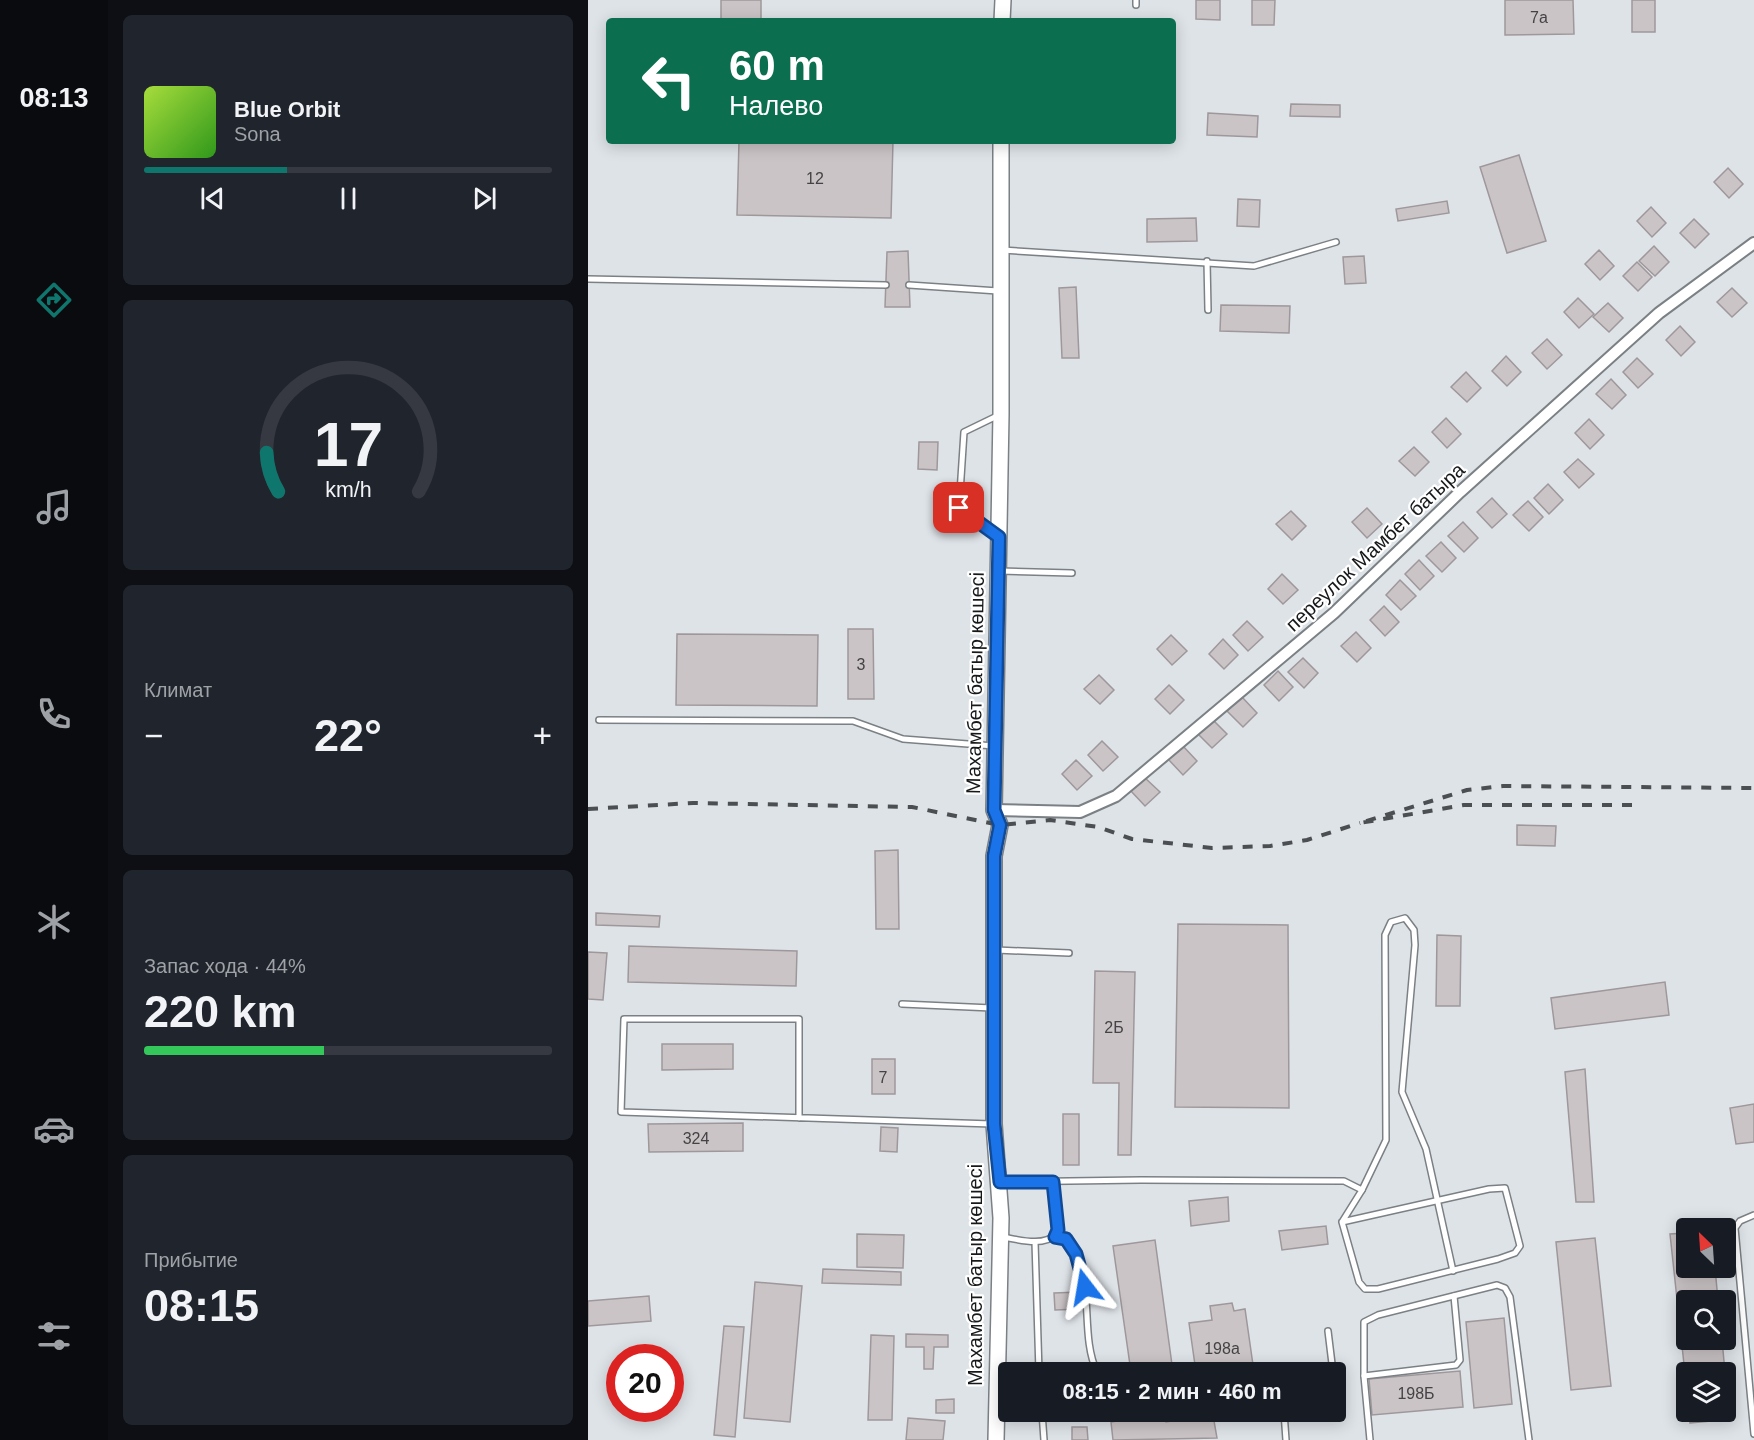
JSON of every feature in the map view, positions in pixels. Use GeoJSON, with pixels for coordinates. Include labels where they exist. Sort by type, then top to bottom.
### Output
{"type":"FeatureCollection","features":[{"type":"Feature","properties":{"kind":"street"},"geometry":{"type":"LineString","coordinates":[[1002,18],[1003,0]]}},
{"type":"Feature","properties":{"kind":"street","name":"Махамбет батыр көшесі"},"geometry":{"type":"LineString","coordinates":[[1001,144],[1001,414],[994,810],[1000,825],[994,856],[994,1124],[1000,1182],[1001,1362]]}},
{"type":"Feature","properties":{"kind":"street","name":"переулок Мамбет батыра"},"geometry":{"type":"LineString","coordinates":[[994,810],[1080,812],[1116,796],[1334,613],[1460,492],[1659,313],[1754,243]]}},
{"type":"Feature","properties":{"kind":"street","name":"Махамбет батыр көшесі"},"geometry":{"type":"LineString","coordinates":[[996,1440],[999,1422]]}},
{"type":"Feature","properties":{"kind":"lane"},"geometry":{"type":"LineString","coordinates":[[1000,250],[1207,261],[1254,266],[1336,242]]}},
{"type":"Feature","properties":{"kind":"lane"},"geometry":{"type":"LineString","coordinates":[[1207,261],[1208,310]]}},
{"type":"Feature","properties":{"kind":"lane"},"geometry":{"type":"LineString","coordinates":[[588,279],[886,285]]}},
{"type":"Feature","properties":{"kind":"lane"},"geometry":{"type":"LineString","coordinates":[[909,285],[1000,291]]}},
{"type":"Feature","properties":{"kind":"lane"},"geometry":{"type":"LineString","coordinates":[[999,537],[959,508],[964,432],[1001,414]]}},
{"type":"Feature","properties":{"kind":"lane"},"geometry":{"type":"LineString","coordinates":[[998,571],[1072,573]]}},
{"type":"Feature","properties":{"kind":"lane"},"geometry":{"type":"LineString","coordinates":[[599,720],[853,721],[903,739],[995,746]]}},
{"type":"Feature","properties":{"kind":"lane"},"geometry":{"type":"LineString","coordinates":[[1342,1222],[1436,1201],[1505,1188],[1520,1246],[1515,1253],[1453,1271],[1378,1289],[1365,1289],[1359,1282],[1342,1222],[1362,1190],[1386,1140],[1385,935],[1391,922],[1405,918],[1414,930],[1415,945],[1402,1092],[1426,1149],[1436,1201],[1453,1271]]}},
{"type":"Feature","properties":{"kind":"lane"},"geometry":{"type":"LineString","coordinates":[[994,950],[1069,953]]}},
{"type":"Feature","properties":{"kind":"lane"},"geometry":{"type":"LineString","coordinates":[[903,1005],[994,1008]]}},
{"type":"Feature","properties":{"kind":"lane"},"geometry":{"type":"LineString","coordinates":[[799,1118],[799,1019],[624,1018],[621,1112],[799,1118],[994,1124]]}},
{"type":"Feature","properties":{"kind":"lane"},"geometry":{"type":"LineString","coordinates":[[1000,1182],[1344,1181],[1362,1190]]}},
{"type":"Feature","properties":{"kind":"lane"},"geometry":{"type":"LineString","coordinates":[[1053,1182],[1058,1230],[1055,1237]]}},
{"type":"Feature","properties":{"kind":"lane"},"geometry":{"type":"LineString","coordinates":[[1754,1215],[1740,1221],[1735,1228],[1754,1434]]}},
{"type":"Feature","properties":{"kind":"lane"},"geometry":{"type":"LineString","coordinates":[[999,1237],[1035,1242],[1055,1237],[1066,1239],[1076,1254],[1085,1287],[1093,1362]]}},
{"type":"Feature","properties":{"kind":"lane"},"geometry":{"type":"LineString","coordinates":[[1035,1242],[1039,1362]]}},
{"type":"Feature","properties":{"kind":"lane"},"geometry":{"type":"LineString","coordinates":[[1370,1440],[1364,1376],[1364,1322],[1378,1315],[1497,1285],[1505,1288],[1510,1298],[1529,1440]]}},
{"type":"Feature","properties":{"kind":"lane"},"geometry":{"type":"LineString","coordinates":[[1364,1376],[1456,1365],[1460,1360],[1454,1296]]}},
{"type":"Feature","properties":{"kind":"lane"},"geometry":{"type":"LineString","coordinates":[[1328,1331],[1332,1362]]}},
{"type":"Feature","properties":{"kind":"lane"},"geometry":{"type":"LineString","coordinates":[[1043,1422],[1044,1440]]}},
{"type":"Feature","properties":{"kind":"lane"},"geometry":{"type":"LineString","coordinates":[[1285,1422],[1286,1440]]}},
{"type":"Feature","properties":{"kind":"building"},"geometry":{"type":"Polygon","coordinates":[[[721,0],[761,0],[761,18],[721,18],[721,0]]]}},
{"type":"Feature","properties":{"kind":"building"},"geometry":{"type":"Polygon","coordinates":[[[1196,0],[1220,0],[1220,20],[1196,19],[1196,0]]]}},
{"type":"Feature","properties":{"kind":"building"},"geometry":{"type":"Polygon","coordinates":[[[1252,0],[1275,0],[1274,25],[1252,25],[1252,0]]]}},
{"type":"Feature","properties":{"kind":"building"},"geometry":{"type":"Polygon","coordinates":[[[1505,0],[1573,0],[1574,34],[1505,35],[1505,0]]]}},
{"type":"Feature","properties":{"kind":"building"},"geometry":{"type":"Polygon","coordinates":[[[1632,0],[1655,0],[1655,32],[1632,32],[1632,0]]]}},
{"type":"Feature","properties":{"kind":"building"},"geometry":{"type":"Polygon","coordinates":[[[1291,104],[1340,105],[1340,117],[1290,116],[1291,104]]]}},
{"type":"Feature","properties":{"kind":"building"},"geometry":{"type":"Polygon","coordinates":[[[1208,113],[1258,116],[1257,137],[1207,135],[1208,113]]]}},
{"type":"Feature","properties":{"kind":"building"},"geometry":{"type":"Polygon","coordinates":[[[739,144],[893,144],[891,218],[737,215],[739,144]]]}},
{"type":"Feature","properties":{"kind":"building"},"geometry":{"type":"Polygon","coordinates":[[[1519,155],[1546,241],[1507,253],[1480,167],[1519,155]]]}},
{"type":"Feature","properties":{"kind":"building"},"geometry":{"type":"Polygon","coordinates":[[[1728,168],[1743,184],[1729,198],[1714,182],[1728,168]]]}},
{"type":"Feature","properties":{"kind":"building"},"geometry":{"type":"Polygon","coordinates":[[[1238,199],[1260,200],[1259,227],[1237,226],[1238,199]]]}},
{"type":"Feature","properties":{"kind":"building"},"geometry":{"type":"Polygon","coordinates":[[[1447,201],[1449,213],[1398,221],[1396,209],[1447,201]]]}},
{"type":"Feature","properties":{"kind":"building"},"geometry":{"type":"Polygon","coordinates":[[[1651,207],[1666,223],[1652,237],[1637,221],[1651,207]]]}},
{"type":"Feature","properties":{"kind":"building"},"geometry":{"type":"Polygon","coordinates":[[[1196,218],[1197,241],[1147,242],[1147,219],[1196,218]]]}},
{"type":"Feature","properties":{"kind":"building"},"geometry":{"type":"Polygon","coordinates":[[[1694,219],[1709,234],[1695,248],[1680,233],[1694,219]]]}},
{"type":"Feature","properties":{"kind":"building"},"geometry":{"type":"Polygon","coordinates":[[[1654,246],[1669,262],[1655,276],[1639,261],[1654,246]]]}},
{"type":"Feature","properties":{"kind":"building"},"geometry":{"type":"Polygon","coordinates":[[[1599,250],[1614,266],[1600,280],[1585,264],[1599,250]]]}},
{"type":"Feature","properties":{"kind":"building"},"geometry":{"type":"Polygon","coordinates":[[[908,251],[910,307],[885,307],[887,252],[908,251]]]}},
{"type":"Feature","properties":{"kind":"building"},"geometry":{"type":"Polygon","coordinates":[[[1364,256],[1366,283],[1345,284],[1343,257],[1364,256]]]}},
{"type":"Feature","properties":{"kind":"building"},"geometry":{"type":"Polygon","coordinates":[[[1637,262],[1652,277],[1638,291],[1623,276],[1637,262]]]}},
{"type":"Feature","properties":{"kind":"building"},"geometry":{"type":"Polygon","coordinates":[[[1076,287],[1079,358],[1062,358],[1059,288],[1076,287]]]}},
{"type":"Feature","properties":{"kind":"building"},"geometry":{"type":"Polygon","coordinates":[[[1732,288],[1747,303],[1732,317],[1717,302],[1732,288]]]}},
{"type":"Feature","properties":{"kind":"building"},"geometry":{"type":"Polygon","coordinates":[[[1578,298],[1594,314],[1579,328],[1564,312],[1578,298]]]}},
{"type":"Feature","properties":{"kind":"building"},"geometry":{"type":"Polygon","coordinates":[[[1608,303],[1623,318],[1609,332],[1593,317],[1608,303]]]}},
{"type":"Feature","properties":{"kind":"building"},"geometry":{"type":"Polygon","coordinates":[[[1221,305],[1290,306],[1289,333],[1220,331],[1221,305]]]}},
{"type":"Feature","properties":{"kind":"building"},"geometry":{"type":"Polygon","coordinates":[[[1680,326],[1695,342],[1681,356],[1666,340],[1680,326]]]}},
{"type":"Feature","properties":{"kind":"building"},"geometry":{"type":"Polygon","coordinates":[[[1547,339],[1562,355],[1547,369],[1532,353],[1547,339]]]}},
{"type":"Feature","properties":{"kind":"building"},"geometry":{"type":"Polygon","coordinates":[[[1506,356],[1521,372],[1507,386],[1492,371],[1506,356]]]}},
{"type":"Feature","properties":{"kind":"building"},"geometry":{"type":"Polygon","coordinates":[[[1637,358],[1653,374],[1638,388],[1623,372],[1637,358]]]}},
{"type":"Feature","properties":{"kind":"building"},"geometry":{"type":"Polygon","coordinates":[[[1466,372],[1481,388],[1467,402],[1451,387],[1466,372]]]}},
{"type":"Feature","properties":{"kind":"building"},"geometry":{"type":"Polygon","coordinates":[[[1611,379],[1626,395],[1612,409],[1596,394],[1611,379]]]}},
{"type":"Feature","properties":{"kind":"building"},"geometry":{"type":"Polygon","coordinates":[[[1446,418],[1461,434],[1447,448],[1432,432],[1446,418]]]}},
{"type":"Feature","properties":{"kind":"building"},"geometry":{"type":"Polygon","coordinates":[[[1589,419],[1604,435],[1590,449],[1575,433],[1589,419]]]}},
{"type":"Feature","properties":{"kind":"building"},"geometry":{"type":"Polygon","coordinates":[[[919,442],[938,442],[937,470],[918,469],[919,442]]]}},
{"type":"Feature","properties":{"kind":"building"},"geometry":{"type":"Polygon","coordinates":[[[1414,447],[1429,462],[1415,476],[1399,461],[1414,447]]]}},
{"type":"Feature","properties":{"kind":"building"},"geometry":{"type":"Polygon","coordinates":[[[1578,459],[1594,474],[1579,488],[1564,472],[1578,459]]]}},
{"type":"Feature","properties":{"kind":"building"},"geometry":{"type":"Polygon","coordinates":[[[1548,484],[1563,500],[1549,514],[1534,498],[1548,484]]]}},
{"type":"Feature","properties":{"kind":"building"},"geometry":{"type":"Polygon","coordinates":[[[1492,498],[1507,514],[1492,528],[1477,512],[1492,498]]]}},
{"type":"Feature","properties":{"kind":"building"},"geometry":{"type":"Polygon","coordinates":[[[1528,501],[1543,517],[1529,531],[1513,515],[1528,501]]]}},
{"type":"Feature","properties":{"kind":"building"},"geometry":{"type":"Polygon","coordinates":[[[1367,508],[1382,524],[1367,538],[1352,522],[1367,508]]]}},
{"type":"Feature","properties":{"kind":"building"},"geometry":{"type":"Polygon","coordinates":[[[1291,511],[1306,526],[1292,540],[1276,524],[1291,511]]]}},
{"type":"Feature","properties":{"kind":"building"},"geometry":{"type":"Polygon","coordinates":[[[1463,522],[1478,538],[1464,552],[1448,536],[1463,522]]]}},
{"type":"Feature","properties":{"kind":"building"},"geometry":{"type":"Polygon","coordinates":[[[1441,542],[1456,558],[1442,572],[1426,556],[1441,542]]]}},
{"type":"Feature","properties":{"kind":"building"},"geometry":{"type":"Polygon","coordinates":[[[1419,560],[1434,576],[1420,590],[1405,574],[1419,560]]]}},
{"type":"Feature","properties":{"kind":"building"},"geometry":{"type":"Polygon","coordinates":[[[1282,574],[1298,590],[1283,604],[1268,589],[1282,574]]]}},
{"type":"Feature","properties":{"kind":"building"},"geometry":{"type":"Polygon","coordinates":[[[1400,580],[1416,596],[1401,610],[1386,595],[1400,580]]]}},
{"type":"Feature","properties":{"kind":"building"},"geometry":{"type":"Polygon","coordinates":[[[1384,606],[1399,622],[1385,636],[1370,620],[1384,606]]]}},
{"type":"Feature","properties":{"kind":"building"},"geometry":{"type":"Polygon","coordinates":[[[1247,621],[1263,637],[1248,651],[1233,635],[1247,621]]]}},
{"type":"Feature","properties":{"kind":"building"},"geometry":{"type":"Polygon","coordinates":[[[848,629],[873,629],[874,699],[848,699],[848,629]]]}},
{"type":"Feature","properties":{"kind":"building"},"geometry":{"type":"Polygon","coordinates":[[[1356,632],[1371,648],[1357,662],[1341,646],[1356,632]]]}},
{"type":"Feature","properties":{"kind":"building"},"geometry":{"type":"Polygon","coordinates":[[[677,634],[818,635],[817,706],[676,705],[677,634]]]}},
{"type":"Feature","properties":{"kind":"building"},"geometry":{"type":"Polygon","coordinates":[[[1171,635],[1187,651],[1172,665],[1157,649],[1171,635]]]}},
{"type":"Feature","properties":{"kind":"building"},"geometry":{"type":"Polygon","coordinates":[[[1223,639],[1238,655],[1224,669],[1209,654],[1223,639]]]}},
{"type":"Feature","properties":{"kind":"building"},"geometry":{"type":"Polygon","coordinates":[[[1303,658],[1318,673],[1304,688],[1288,672],[1303,658]]]}},
{"type":"Feature","properties":{"kind":"building"},"geometry":{"type":"Polygon","coordinates":[[[1278,671],[1293,687],[1279,701],[1264,685],[1278,671]]]}},
{"type":"Feature","properties":{"kind":"building"},"geometry":{"type":"Polygon","coordinates":[[[1099,675],[1114,690],[1100,704],[1084,689],[1099,675]]]}},
{"type":"Feature","properties":{"kind":"building"},"geometry":{"type":"Polygon","coordinates":[[[1169,685],[1184,700],[1170,714],[1155,699],[1169,685]]]}},
{"type":"Feature","properties":{"kind":"building"},"geometry":{"type":"Polygon","coordinates":[[[1242,697],[1257,713],[1243,727],[1227,711],[1242,697]]]}},
{"type":"Feature","properties":{"kind":"building"},"geometry":{"type":"Polygon","coordinates":[[[1212,719],[1227,734],[1212,748],[1197,733],[1212,719]]]}},
{"type":"Feature","properties":{"kind":"building"},"geometry":{"type":"Polygon","coordinates":[[[1102,741],[1118,757],[1103,771],[1088,755],[1102,741]]]}},
{"type":"Feature","properties":{"kind":"building"},"geometry":{"type":"Polygon","coordinates":[[[1182,745],[1197,761],[1183,775],[1168,759],[1182,745]]]}},
{"type":"Feature","properties":{"kind":"building"},"geometry":{"type":"Polygon","coordinates":[[[1076,760],[1092,776],[1077,790],[1062,774],[1076,760]]]}},
{"type":"Feature","properties":{"kind":"building"},"geometry":{"type":"Polygon","coordinates":[[[1144,777],[1160,792],[1145,806],[1130,790],[1144,777]]]}},
{"type":"Feature","properties":{"kind":"building"},"geometry":{"type":"Polygon","coordinates":[[[1517,825],[1556,826],[1555,846],[1517,845],[1517,825]]]}},
{"type":"Feature","properties":{"kind":"building"},"geometry":{"type":"Polygon","coordinates":[[[898,850],[899,929],[876,929],[875,851],[898,850]]]}},
{"type":"Feature","properties":{"kind":"building"},"geometry":{"type":"Polygon","coordinates":[[[596,913],[660,916],[659,927],[596,925],[596,913]]]}},
{"type":"Feature","properties":{"kind":"building"},"geometry":{"type":"Polygon","coordinates":[[[1178,924],[1288,925],[1289,1108],[1175,1107],[1178,924]]]}},
{"type":"Feature","properties":{"kind":"building"},"geometry":{"type":"Polygon","coordinates":[[[1437,935],[1461,936],[1460,1006],[1436,1006],[1437,935]]]}},
{"type":"Feature","properties":{"kind":"building"},"geometry":{"type":"Polygon","coordinates":[[[629,946],[797,951],[796,986],[628,982],[629,946]]]}},
{"type":"Feature","properties":{"kind":"building"},"geometry":{"type":"Polygon","coordinates":[[[588,952],[607,953],[603,1000],[588,999],[588,952]]]}},
{"type":"Feature","properties":{"kind":"building"},"geometry":{"type":"Polygon","coordinates":[[[1095,971],[1135,972],[1131,1155],[1118,1155],[1119,1083],[1093,1083],[1095,971]]]}},
{"type":"Feature","properties":{"kind":"building"},"geometry":{"type":"Polygon","coordinates":[[[1665,982],[1669,1015],[1555,1029],[1551,998],[1665,982]]]}},
{"type":"Feature","properties":{"kind":"building"},"geometry":{"type":"Polygon","coordinates":[[[662,1044],[733,1044],[733,1069],[662,1070],[662,1044]]]}},
{"type":"Feature","properties":{"kind":"building"},"geometry":{"type":"Polygon","coordinates":[[[872,1059],[895,1059],[895,1094],[872,1094],[872,1059]]]}},
{"type":"Feature","properties":{"kind":"building"},"geometry":{"type":"Polygon","coordinates":[[[1585,1069],[1594,1202],[1576,1202],[1565,1072],[1585,1069]]]}},
{"type":"Feature","properties":{"kind":"building"},"geometry":{"type":"Polygon","coordinates":[[[1754,1104],[1754,1142],[1736,1144],[1730,1108],[1754,1104]]]}},
{"type":"Feature","properties":{"kind":"building"},"geometry":{"type":"Polygon","coordinates":[[[1063,1114],[1079,1114],[1079,1165],[1063,1165],[1063,1114]]]}},
{"type":"Feature","properties":{"kind":"building"},"geometry":{"type":"Polygon","coordinates":[[[743,1123],[743,1151],[649,1152],[648,1124],[743,1123]]]}},
{"type":"Feature","properties":{"kind":"building"},"geometry":{"type":"Polygon","coordinates":[[[881,1127],[898,1128],[897,1152],[880,1151],[881,1127]]]}},
{"type":"Feature","properties":{"kind":"building"},"geometry":{"type":"Polygon","coordinates":[[[1228,1197],[1229,1221],[1191,1226],[1189,1201],[1228,1197]]]}},
{"type":"Feature","properties":{"kind":"building"},"geometry":{"type":"Polygon","coordinates":[[[1326,1226],[1328,1244],[1282,1250],[1279,1231],[1326,1226]]]}},
{"type":"Feature","properties":{"kind":"building"},"geometry":{"type":"Polygon","coordinates":[[[857,1234],[904,1235],[903,1268],[857,1267],[857,1234]]]}},
{"type":"Feature","properties":{"kind":"building"},"geometry":{"type":"Polygon","coordinates":[[[1670,1234],[1676,1234],[1676,1278],[1716,1278],[1717,1290],[1676,1290],[1670,1234]]]}},
{"type":"Feature","properties":{"kind":"building"},"geometry":{"type":"Polygon","coordinates":[[[1595,1238],[1611,1386],[1571,1390],[1556,1242],[1595,1238]]]}},
{"type":"Feature","properties":{"kind":"building"},"geometry":{"type":"Polygon","coordinates":[[[1155,1240],[1172,1362],[1130,1362],[1113,1246],[1155,1240]]]}},
{"type":"Feature","properties":{"kind":"building"},"geometry":{"type":"Polygon","coordinates":[[[823,1269],[901,1272],[901,1285],[822,1283],[823,1269]]]}},
{"type":"Feature","properties":{"kind":"building"},"geometry":{"type":"Polygon","coordinates":[[[755,1282],[802,1286],[790,1422],[744,1418],[755,1282]]]}},
{"type":"Feature","properties":{"kind":"building"},"geometry":{"type":"Polygon","coordinates":[[[1080,1292],[1081,1309],[1055,1310],[1054,1293],[1080,1292]]]}},
{"type":"Feature","properties":{"kind":"building"},"geometry":{"type":"Polygon","coordinates":[[[649,1296],[651,1321],[588,1326],[588,1301],[649,1296]]]}},
{"type":"Feature","properties":{"kind":"building"},"geometry":{"type":"Polygon","coordinates":[[[1232,1303],[1234,1311],[1245,1309],[1253,1362],[1195,1362],[1189,1323],[1212,1320],[1210,1306],[1232,1303]]]}},
{"type":"Feature","properties":{"kind":"building"},"geometry":{"type":"Polygon","coordinates":[[[1504,1318],[1512,1404],[1474,1408],[1466,1322],[1504,1318]]]}},
{"type":"Feature","properties":{"kind":"building"},"geometry":{"type":"Polygon","coordinates":[[[724,1326],[744,1327],[735,1437],[714,1435],[724,1326]]]}},
{"type":"Feature","properties":{"kind":"building"},"geometry":{"type":"Polygon","coordinates":[[[906,1334],[948,1335],[948,1347],[934,1347],[933,1369],[924,1369],[924,1347],[906,1347],[906,1334]]]}},
{"type":"Feature","properties":{"kind":"building"},"geometry":{"type":"Polygon","coordinates":[[[871,1335],[894,1336],[892,1420],[868,1420],[871,1335]]]}},
{"type":"Feature","properties":{"kind":"building"},"geometry":{"type":"Polygon","coordinates":[[[1682,1350],[1723,1350],[1724,1362],[1684,1362],[1682,1350]]]}},
{"type":"Feature","properties":{"kind":"building"},"geometry":{"type":"Polygon","coordinates":[[[1460,1371],[1463,1407],[1372,1415],[1369,1379],[1460,1371]]]}},
{"type":"Feature","properties":{"kind":"building"},"geometry":{"type":"Polygon","coordinates":[[[954,1399],[954,1413],[936,1413],[936,1400],[954,1399]]]}},
{"type":"Feature","properties":{"kind":"building"},"geometry":{"type":"Polygon","coordinates":[[[908,1418],[945,1421],[943,1440],[906,1440],[908,1418]]]}},
{"type":"Feature","properties":{"kind":"building"},"geometry":{"type":"Polygon","coordinates":[[[1111,1422],[1214,1422],[1217,1438],[1113,1440],[1111,1422]]]}},
{"type":"Feature","properties":{"kind":"building"},"geometry":{"type":"Polygon","coordinates":[[[1072,1427],[1087,1427],[1088,1440],[1072,1440],[1072,1427]]]}},
{"type":"Feature","properties":{"kind":"railway"},"geometry":{"type":"LineString","coordinates":[[1632,805],[1464,805],[1360,823],[1467,790],[1503,786],[1754,788]]}},
{"type":"Feature","properties":{"kind":"railway"},"geometry":{"type":"LineString","coordinates":[[588,809],[693,803],[912,807],[1000,825],[1050,820],[1098,827],[1132,839],[1212,848],[1270,846],[1307,840],[1360,823]]}},
{"type":"Feature","properties":{"kind":"route"},"geometry":{"type":"LineString","coordinates":[[959,508],[999,537],[994,810],[1000,825],[994,856],[994,1124],[1000,1182],[1053,1182],[1058,1230],[1055,1237],[1066,1239],[1071,1245],[1076,1254],[1085,1287]]}}]}
